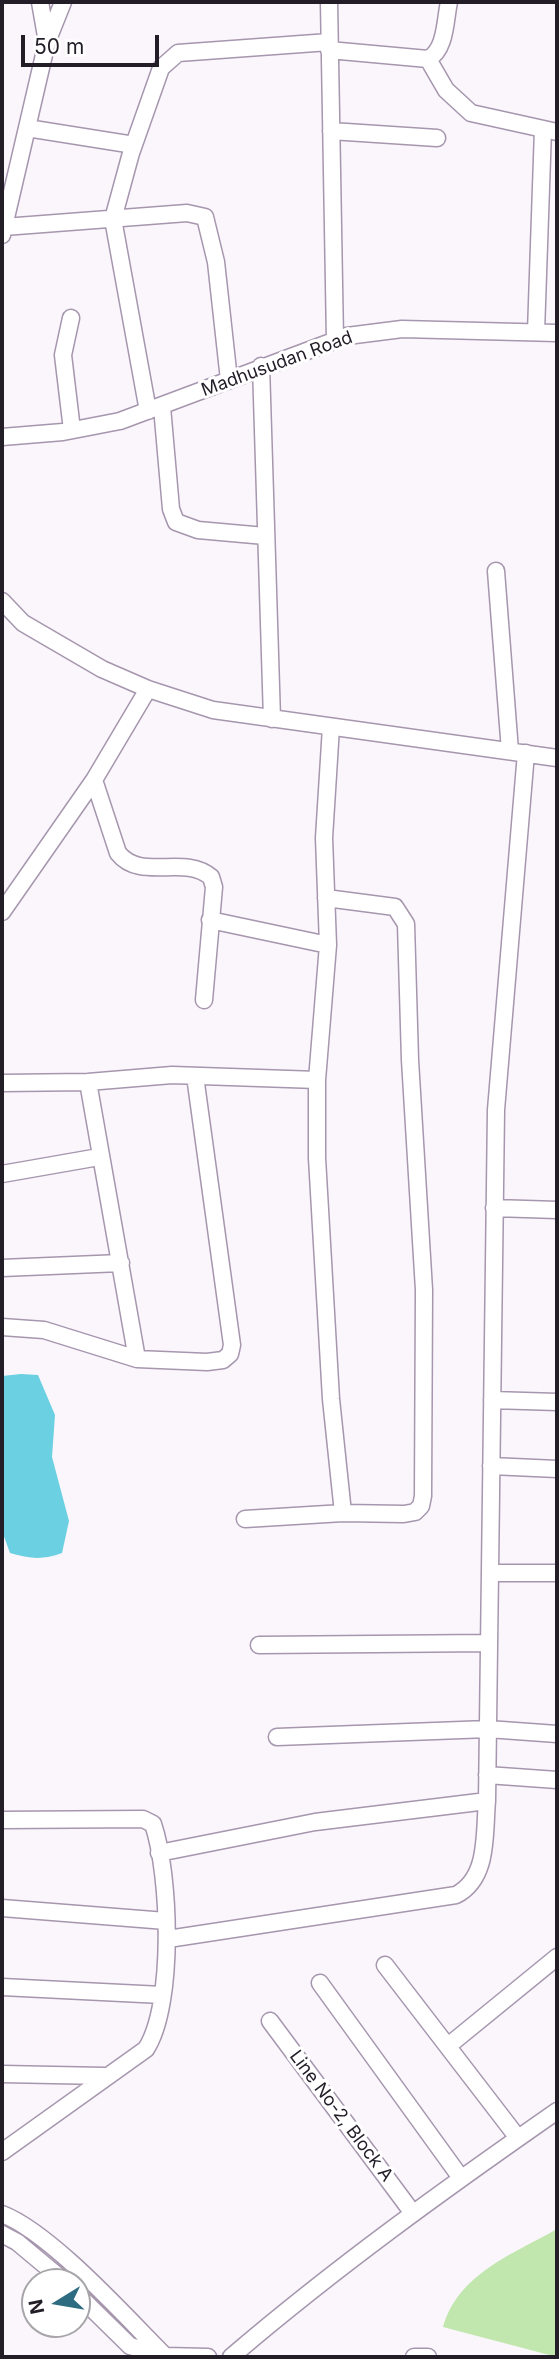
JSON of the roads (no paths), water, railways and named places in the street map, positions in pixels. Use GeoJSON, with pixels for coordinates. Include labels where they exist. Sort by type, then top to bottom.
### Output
{"type":"FeatureCollection","features":[{"type":"Feature","properties":{"kind":"street"},"geometry":{"type":"LineString","coordinates":[[40,2],[47,42]]}},
{"type":"Feature","properties":{"kind":"street"},"geometry":{"type":"LineString","coordinates":[[63,2],[47,42],[3,232],[187,213],[205,217],[216,262],[229,380]]}},
{"type":"Feature","properties":{"kind":"street"},"geometry":{"type":"LineString","coordinates":[[329,2],[335,340]]}},
{"type":"Feature","properties":{"kind":"street"},"geometry":{"type":"LineString","coordinates":[[265,536],[198,530],[176,522],[155,409],[113,219],[134,145],[161,68],[178,53],[329,46],[428,59],[436,55],[442,42],[449,2]]}},
{"type":"Feature","properties":{"kind":"street"},"geometry":{"type":"LineString","coordinates":[[428,59],[446,90],[471,113],[550,131],[536,332]]}},
{"type":"Feature","properties":{"kind":"street"},"geometry":{"type":"LineString","coordinates":[[27,128],[134,145]]}},
{"type":"Feature","properties":{"kind":"street"},"geometry":{"type":"LineString","coordinates":[[331,131],[437,138]]}},
{"type":"Feature","properties":{"kind":"street"},"geometry":{"type":"LineString","coordinates":[[71,318],[63,355],[72,430]]}},
{"type":"Feature","properties":{"kind":"street","name":"Madhusudan Road"},"geometry":{"type":"LineString","coordinates":[[2,438],[72,430],[155,409],[261,366],[335,340],[374,331],[402,329],[557,333]]}},
{"type":"Feature","properties":{"kind":"street"},"geometry":{"type":"LineString","coordinates":[[261,366],[272,719]]}},
{"type":"Feature","properties":{"kind":"street"},"geometry":{"type":"LineString","coordinates":[[168,1939],[456,1895],[474,1882],[480,1867],[487,1801],[496,1110],[518,752],[496,571]]}},
{"type":"Feature","properties":{"kind":"street"},"geometry":{"type":"LineString","coordinates":[[2,601],[23,623],[62,648],[148,689],[213,710],[557,758]]}},
{"type":"Feature","properties":{"kind":"street"},"geometry":{"type":"LineString","coordinates":[[2,912],[94,780],[148,689]]}},
{"type":"Feature","properties":{"kind":"street"},"geometry":{"type":"LineString","coordinates":[[331,727],[324,838],[328,945],[317,1080],[317,1158],[331,1399],[343,1513]]}},
{"type":"Feature","properties":{"kind":"street"},"geometry":{"type":"LineString","coordinates":[[94,780],[118,853],[125,862],[135,867],[196,869],[205,873],[214,887],[204,1000]]}},
{"type":"Feature","properties":{"kind":"street"},"geometry":{"type":"LineString","coordinates":[[245,1519],[343,1513],[404,1514],[415,1512],[421,1506],[424,1290],[410,1060],[406,924],[395,907],[326,898]]}},
{"type":"Feature","properties":{"kind":"street"},"geometry":{"type":"LineString","coordinates":[[211,920],[328,945]]}},
{"type":"Feature","properties":{"kind":"street"},"geometry":{"type":"LineString","coordinates":[[2,1083],[88,1082],[195,1076],[317,1080]]}},
{"type":"Feature","properties":{"kind":"street"},"geometry":{"type":"LineString","coordinates":[[2,1327],[44,1330],[137,1359],[207,1362],[223,1360],[230,1354],[232,1345],[195,1076]]}},
{"type":"Feature","properties":{"kind":"street"},"geometry":{"type":"LineString","coordinates":[[88,1082],[99,1157],[137,1359]]}},
{"type":"Feature","properties":{"kind":"street"},"geometry":{"type":"LineString","coordinates":[[2,1174],[99,1157]]}},
{"type":"Feature","properties":{"kind":"street"},"geometry":{"type":"LineString","coordinates":[[494,1208],[557,1210]]}},
{"type":"Feature","properties":{"kind":"street"},"geometry":{"type":"LineString","coordinates":[[2,1268],[121,1263]]}},
{"type":"Feature","properties":{"kind":"street"},"geometry":{"type":"LineString","coordinates":[[492,1400],[557,1402]]}},
{"type":"Feature","properties":{"kind":"street"},"geometry":{"type":"LineString","coordinates":[[491,1466],[557,1469]]}},
{"type":"Feature","properties":{"kind":"street"},"geometry":{"type":"LineString","coordinates":[[490,1573],[557,1573]]}},
{"type":"Feature","properties":{"kind":"street"},"geometry":{"type":"LineString","coordinates":[[259,1645],[489,1643]]}},
{"type":"Feature","properties":{"kind":"street"},"geometry":{"type":"LineString","coordinates":[[276,1737],[488,1729],[557,1734]]}},
{"type":"Feature","properties":{"kind":"street"},"geometry":{"type":"LineString","coordinates":[[487,1775],[557,1780]]}},
{"type":"Feature","properties":{"kind":"street"},"geometry":{"type":"LineString","coordinates":[[159,1853],[315,1822],[487,1801]]}},
{"type":"Feature","properties":{"kind":"street"},"geometry":{"type":"LineString","coordinates":[[2,1820],[143,1819],[153,1824],[159,1853],[168,1939],[159,2023],[146,2049],[104,2076],[2,2152]]}},
{"type":"Feature","properties":{"kind":"street"},"geometry":{"type":"LineString","coordinates":[[2,1908],[166,1921]]}},
{"type":"Feature","properties":{"kind":"street"},"geometry":{"type":"LineString","coordinates":[[448,2046],[557,1957]]}},
{"type":"Feature","properties":{"kind":"street"},"geometry":{"type":"LineString","coordinates":[[385,1965],[518,2138]]}},
{"type":"Feature","properties":{"kind":"street"},"geometry":{"type":"LineString","coordinates":[[320,1983],[461,2178]]}},
{"type":"Feature","properties":{"kind":"street"},"geometry":{"type":"LineString","coordinates":[[2,1987],[162,1995]]}},
{"type":"Feature","properties":{"kind":"street","name":"Line No-2, Block A"},"geometry":{"type":"LineString","coordinates":[[270,2021],[412,2211]]}},
{"type":"Feature","properties":{"kind":"street"},"geometry":{"type":"LineString","coordinates":[[2,2074],[104,2076]]}},
{"type":"Feature","properties":{"kind":"street"},"geometry":{"type":"LineString","coordinates":[[231,2357],[412,2211],[557,2111]]}},
{"type":"Feature","properties":{"kind":"street"},"geometry":{"type":"LineString","coordinates":[[2,2214],[33,2233],[59,2254],[174,2356]]}},
{"type":"Feature","properties":{"kind":"street"},"geometry":{"type":"LineString","coordinates":[[2,2234],[48,2268]]}},
{"type":"Feature","properties":{"kind":"street"},"geometry":{"type":"LineString","coordinates":[[91,2308],[130,2346],[174,2356],[208,2357]]}},
{"type":"Feature","properties":{"kind":"street"},"geometry":{"type":"LineString","coordinates":[[414,2357],[428,2357]]}},
{"type":"Feature","properties":{"kind":"water"},"geometry":{"type":"Polygon","coordinates":[[[38,1375],[55,1415],[52,1457],[69,1521],[62,1553],[42,1558],[10,1553],[2,1531],[2,1376],[38,1375]]]}}]}
